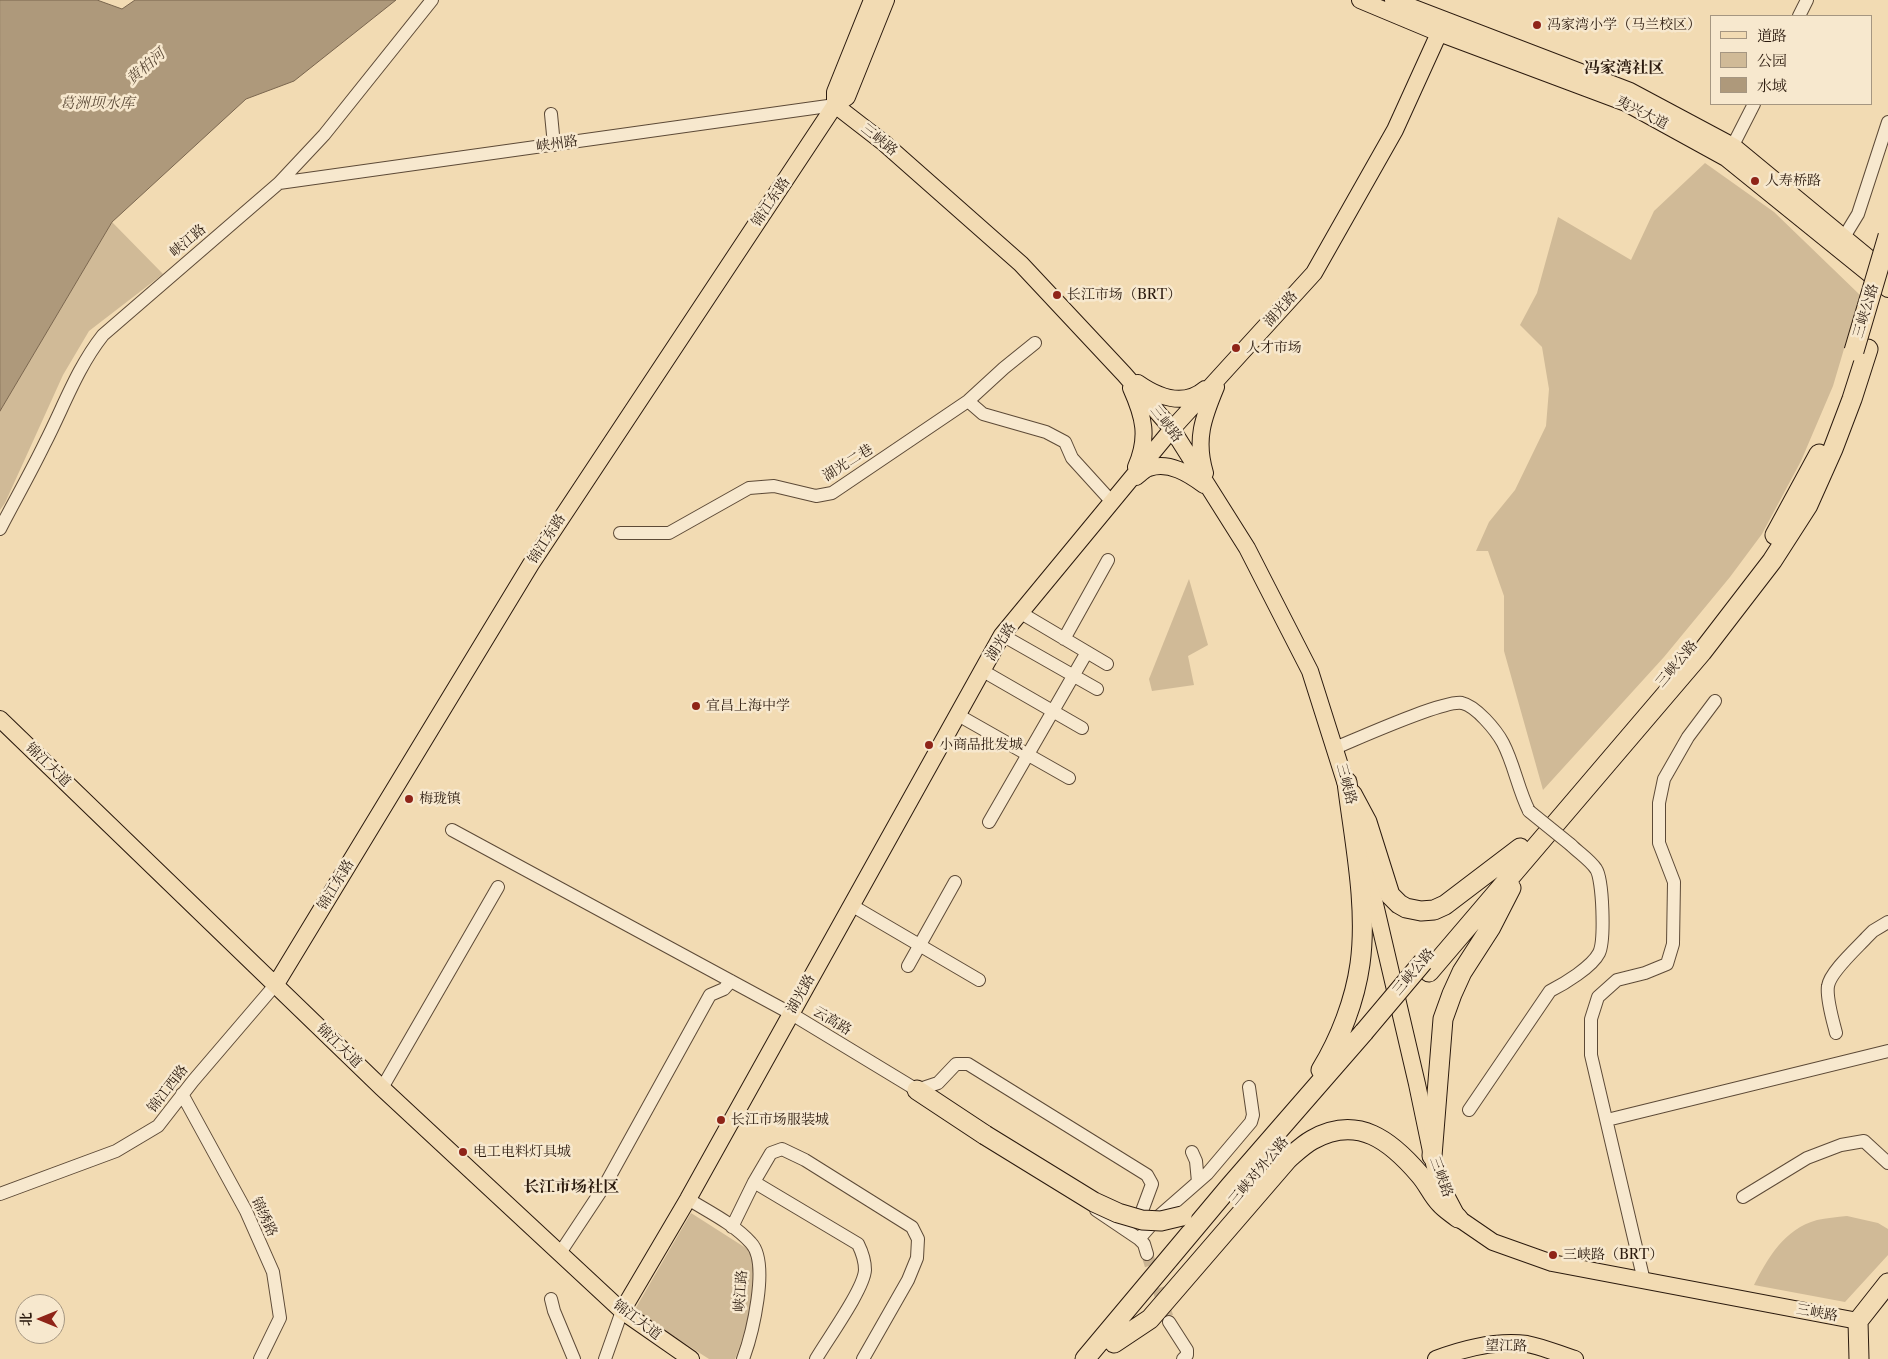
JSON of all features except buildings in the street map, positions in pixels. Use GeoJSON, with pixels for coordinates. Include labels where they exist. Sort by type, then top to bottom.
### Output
{"type":"FeatureCollection","features":[{"type":"Feature","properties":{"kind":"highway","name":"三峡公路"},"geometry":{"type":"LineString","coordinates":[[1861,350],[1888,236]]}},
{"type":"Feature","properties":{"kind":"highway","name":"三峡公路"},"geometry":{"type":"LineString","coordinates":[[1367,1036],[1524,854],[1704,633],[1776,535],[1820,451],[1888,281]]}},
{"type":"Feature","properties":{"kind":"highway"},"geometry":{"type":"LineString","coordinates":[[1346,782],[1367,822],[1390,895],[1406,908],[1421,911],[1434,910],[1445,905],[1524,854]]}},
{"type":"Feature","properties":{"kind":"highway"},"geometry":{"type":"LineString","coordinates":[[1303,1102],[1326,1062],[1340,1030],[1353,997],[1360,962],[1360,886],[1346,782]]}},
{"type":"Feature","properties":{"kind":"highway"},"geometry":{"type":"LineString","coordinates":[[1432,1156],[1443,1019],[1462,972],[1491,927],[1524,854]]}},
{"type":"Feature","properties":{"kind":"highway","name":"三峡对外公路"},"geometry":{"type":"LineString","coordinates":[[1085,1359],[1303,1102],[1367,1036]]}},
{"type":"Feature","properties":{"kind":"highway","name":"三峡对外公路"},"geometry":{"type":"LineString","coordinates":[[1101,1359],[1367,1036]]}},
{"type":"Feature","properties":{"kind":"highway"},"geometry":{"type":"LineString","coordinates":[[917,1090],[985,1135],[1094,1202],[1118,1213],[1142,1220],[1161,1221],[1182,1216],[1198,1209],[1230,1186]]}},
{"type":"Feature","properties":{"kind":"highway"},"geometry":{"type":"LineString","coordinates":[[1114,1343],[1150,1319],[1288,1159],[1322,1134],[1334,1131],[1360,1130],[1374,1134],[1386,1141],[1421,1176],[1440,1203],[1458,1218]]}},
{"type":"Feature","properties":{"kind":"highway"},"geometry":{"type":"LineString","coordinates":[[1859,1359],[1858,1321],[1888,1283]]}},
{"type":"Feature","properties":{"kind":"main road"},"geometry":{"type":"LineString","coordinates":[[835,105],[835,92],[872,0]]}},
{"type":"Feature","properties":{"kind":"main road"},"geometry":{"type":"LineString","coordinates":[[835,105],[847,97],[886,0]]}},
{"type":"Feature","properties":{"kind":"main road","name":"夷兴大道"},"geometry":{"type":"LineString","coordinates":[[1360,0],[1442,27],[1626,103],[1730,152],[1844,237],[1888,274]]}},
{"type":"Feature","properties":{"kind":"main road","name":"夷兴大道"},"geometry":{"type":"LineString","coordinates":[[1393,0],[1442,27]]}},
{"type":"Feature","properties":{"kind":"main road","name":"湖光路"},"geometry":{"type":"LineString","coordinates":[[622,1311],[688,1199],[1002,635],[1172,429],[1314,273],[1395,130],[1442,27]]}},
{"type":"Feature","properties":{"kind":"main road","name":"三峡路"},"geometry":{"type":"LineString","coordinates":[[835,105],[884,142],[1021,264],[1124,374],[1172,429],[1248,548],[1310,671],[1346,782],[1417,1084],[1432,1156],[1439,1182],[1458,1218],[1494,1242],[1552,1263],[1858,1321]]}},
{"type":"Feature","properties":{"kind":"main road","name":"锦江东路"},"geometry":{"type":"LineString","coordinates":[[276,984],[531,564],[835,105]]}},
{"type":"Feature","properties":{"kind":"main road","name":"夷兴大道"},"geometry":{"type":"LineString","coordinates":[[1730,152],[1888,289]]}},
{"type":"Feature","properties":{"kind":"main road"},"geometry":{"type":"LineString","coordinates":[[1124,374],[1153,394],[1177,400],[1200,394],[1222,375]]}},
{"type":"Feature","properties":{"kind":"main road"},"geometry":{"type":"LineString","coordinates":[[1124,374],[1139,406],[1144,428],[1142,452],[1130,481]]}},
{"type":"Feature","properties":{"kind":"main road"},"geometry":{"type":"LineString","coordinates":[[1210,490],[1201,459],[1200,436],[1206,411],[1222,375]]}},
{"type":"Feature","properties":{"kind":"main road"},"geometry":{"type":"LineString","coordinates":[[1130,481],[1149,468],[1168,466],[1189,474],[1210,490]]}},
{"type":"Feature","properties":{"kind":"main road","name":"锦江大道"},"geometry":{"type":"LineString","coordinates":[[0,719],[382,1088],[622,1311],[688,1358]]}},
{"type":"Feature","properties":{"kind":"main road","name":"望江路"},"geometry":{"type":"LineString","coordinates":[[1436,1359],[1470,1353],[1499,1343],[1527,1344],[1575,1359]]}},
{"type":"Feature","properties":{"kind":"street","name":"峡江路"},"geometry":{"type":"LineString","coordinates":[[0,529],[46,442],[76,375],[88,354],[104,335],[279,184],[324,135],[432,0]]}},
{"type":"Feature","properties":{"kind":"street"},"geometry":{"type":"LineString","coordinates":[[1799,15],[1806,1]]}},
{"type":"Feature","properties":{"kind":"street","name":"峡州路"},"geometry":{"type":"LineString","coordinates":[[279,184],[835,105]]}},
{"type":"Feature","properties":{"kind":"street"},"geometry":{"type":"LineString","coordinates":[[1730,152],[1754,105]]}},
{"type":"Feature","properties":{"kind":"street"},"geometry":{"type":"LineString","coordinates":[[551,114],[554,144]]}},
{"type":"Feature","properties":{"kind":"street"},"geometry":{"type":"LineString","coordinates":[[1844,237],[1858,214],[1888,122]]}},
{"type":"Feature","properties":{"kind":"street","name":"湖光二巷"},"geometry":{"type":"LineString","coordinates":[[620,533],[668,533],[748,488],[774,486],[816,496],[832,493],[968,401],[1035,343]]}},
{"type":"Feature","properties":{"kind":"street"},"geometry":{"type":"LineString","coordinates":[[968,401],[983,414],[1046,432],[1065,442],[1072,458],[1112,502]]}},
{"type":"Feature","properties":{"kind":"street"},"geometry":{"type":"LineString","coordinates":[[1064,639],[1108,560]]}},
{"type":"Feature","properties":{"kind":"street"},"geometry":{"type":"LineString","coordinates":[[1021,613],[1107,664]]}},
{"type":"Feature","properties":{"kind":"street"},"geometry":{"type":"LineString","coordinates":[[1002,635],[1097,689]]}},
{"type":"Feature","properties":{"kind":"street"},"geometry":{"type":"LineString","coordinates":[[989,822],[1087,652]]}},
{"type":"Feature","properties":{"kind":"street"},"geometry":{"type":"LineString","coordinates":[[982,671],[1082,728]]}},
{"type":"Feature","properties":{"kind":"street"},"geometry":{"type":"LineString","coordinates":[[1644,1281],[1591,1055],[1591,1020],[1598,996],[1617,980],[1645,973],[1667,964],[1673,944],[1674,882],[1659,843],[1659,803],[1664,779],[1688,737],[1715,701]]}},
{"type":"Feature","properties":{"kind":"street"},"geometry":{"type":"LineString","coordinates":[[1335,748],[1426,711],[1450,704],[1463,704],[1487,719],[1502,742],[1522,798],[1529,810],[1571,845],[1597,870],[1602,907],[1602,936],[1599,953],[1590,963],[1550,991],[1469,1110]]}},
{"type":"Feature","properties":{"kind":"street"},"geometry":{"type":"LineString","coordinates":[[958,715],[1069,778]]}},
{"type":"Feature","properties":{"kind":"street","name":"云高路"},"geometry":{"type":"LineString","coordinates":[[452,830],[790,1013],[917,1090],[931,1105],[1140,1238]]}},
{"type":"Feature","properties":{"kind":"street"},"geometry":{"type":"LineString","coordinates":[[908,966],[955,882]]}},
{"type":"Feature","properties":{"kind":"street"},"geometry":{"type":"LineString","coordinates":[[382,1088],[498,887]]}},
{"type":"Feature","properties":{"kind":"street"},"geometry":{"type":"LineString","coordinates":[[851,905],[979,980]]}},
{"type":"Feature","properties":{"kind":"street"},"geometry":{"type":"LineString","coordinates":[[1836,1033],[1828,986],[1833,975],[1873,931],[1888,922]]}},
{"type":"Feature","properties":{"kind":"street"},"geometry":{"type":"LineString","coordinates":[[560,1253],[605,1185],[710,995],[724,989],[731,981]]}},
{"type":"Feature","properties":{"kind":"street","name":"锦江西路"},"geometry":{"type":"LineString","coordinates":[[0,1194],[116,1151],[158,1126],[182,1094],[276,984]]}},
{"type":"Feature","properties":{"kind":"street"},"geometry":{"type":"LineString","coordinates":[[1607,1120],[1888,1050]]}},
{"type":"Feature","properties":{"kind":"street"},"geometry":{"type":"LineString","coordinates":[[917,1090],[938,1083],[956,1064],[968,1064],[1147,1175],[1152,1184],[1142,1211]]}},
{"type":"Feature","properties":{"kind":"street"},"geometry":{"type":"LineString","coordinates":[[1147,1254],[1140,1238],[1159,1216],[1207,1174],[1253,1118],[1249,1087]]}},
{"type":"Feature","properties":{"kind":"street","name":"锦绣路"},"geometry":{"type":"LineString","coordinates":[[182,1094],[246,1211],[273,1272],[280,1318],[260,1359]]}},
{"type":"Feature","properties":{"kind":"street"},"geometry":{"type":"LineString","coordinates":[[1743,1197],[1807,1158],[1841,1145],[1864,1141],[1888,1163]]}},
{"type":"Feature","properties":{"kind":"street"},"geometry":{"type":"LineString","coordinates":[[732,1227],[754,1182],[771,1153],[782,1149],[804,1160],[912,1227],[918,1238],[917,1258],[908,1280],[863,1359]]}},
{"type":"Feature","properties":{"kind":"street"},"geometry":{"type":"LineString","coordinates":[[1192,1152],[1196,1161],[1198,1182]]}},
{"type":"Feature","properties":{"kind":"street"},"geometry":{"type":"LineString","coordinates":[[754,1182],[858,1244],[863,1253],[865,1271],[859,1288],[816,1359]]}},
{"type":"Feature","properties":{"kind":"street","name":"峡江路"},"geometry":{"type":"LineString","coordinates":[[688,1199],[732,1227],[753,1244],[758,1266],[758,1300],[751,1336],[743,1359]]}},
{"type":"Feature","properties":{"kind":"street"},"geometry":{"type":"LineString","coordinates":[[551,1299],[574,1359]]}},
{"type":"Feature","properties":{"kind":"street"},"geometry":{"type":"LineString","coordinates":[[605,1359],[622,1311]]}},
{"type":"Feature","properties":{"kind":"street"},"geometry":{"type":"LineString","coordinates":[[1169,1322],[1186,1350],[1184,1359]]}},
{"type":"Feature","properties":{"kind":"green space"},"geometry":{"type":"Polygon","coordinates":[[[1705,163],[1774,212],[1860,295],[1833,386],[1801,461],[1762,534],[1730,577],[1664,657],[1543,790],[1504,651],[1504,596],[1488,551],[1476,551],[1489,522],[1515,490],[1546,426],[1549,389],[1542,347],[1520,325],[1537,293],[1558,217],[1631,260],[1654,211],[1705,163]]]}},
{"type":"Feature","properties":{"kind":"green space"},"geometry":{"type":"Polygon","coordinates":[[[112,222],[163,274],[89,331],[63,375],[5,503],[0,510],[0,411],[112,222]]]}},
{"type":"Feature","properties":{"kind":"green space"},"geometry":{"type":"Polygon","coordinates":[[[1189,579],[1208,645],[1188,656],[1194,685],[1152,691],[1149,679],[1189,579]]]}},
{"type":"Feature","properties":{"kind":"green space"},"geometry":{"type":"Polygon","coordinates":[[[691,1213],[749,1250],[754,1269],[752,1302],[735,1359],[709,1359],[634,1311],[691,1213]]]}},
{"type":"Feature","properties":{"kind":"green space"},"geometry":{"type":"Polygon","coordinates":[[[1847,1216],[1878,1223],[1888,1229],[1888,1255],[1845,1302],[1754,1285],[1771,1255],[1786,1237],[1795,1230],[1817,1220],[1847,1216]]]}},
{"type":"Feature","properties":{"kind":"water","name":"葛洲坝水库"},"geometry":{"type":"Polygon","coordinates":[[[0,0],[97,0],[122,9],[135,0],[396,0],[294,81],[246,99],[112,222],[0,411],[0,0]]]}},
{"type":"Feature","properties":{"kind":"tunnel"},"geometry":{"type":"LineString","coordinates":[[1147,1254],[1169,1322]]}},
{"type":"Feature","properties":{"kind":"place","name":"冯家湾小学（马兰校区）"},"geometry":{"type":"Point","coordinates":[1537,25]}},
{"type":"Feature","properties":{"kind":"place","name":"人寿桥路"},"geometry":{"type":"Point","coordinates":[1755,181]}},
{"type":"Feature","properties":{"kind":"place","name":"长江市场（BRT）"},"geometry":{"type":"Point","coordinates":[1057,295]}},
{"type":"Feature","properties":{"kind":"place","name":"人才市场"},"geometry":{"type":"Point","coordinates":[1236,348]}},
{"type":"Feature","properties":{"kind":"place","name":"宜昌上海中学"},"geometry":{"type":"Point","coordinates":[696,706]}},
{"type":"Feature","properties":{"kind":"place","name":"小商品批发城"},"geometry":{"type":"Point","coordinates":[929,745]}},
{"type":"Feature","properties":{"kind":"place","name":"梅珑镇"},"geometry":{"type":"Point","coordinates":[409,799]}},
{"type":"Feature","properties":{"kind":"place","name":"长江市场服装城"},"geometry":{"type":"Point","coordinates":[721,1120]}},
{"type":"Feature","properties":{"kind":"place","name":"电工电料灯具城"},"geometry":{"type":"Point","coordinates":[463,1152]}},
{"type":"Feature","properties":{"kind":"place","name":"三峡路（BRT）"},"geometry":{"type":"Point","coordinates":[1553,1255]}},
{"type":"Feature","properties":{"kind":"district","name":"冯家湾社区"},"geometry":{"type":"Point","coordinates":[1624,68]}},
{"type":"Feature","properties":{"kind":"district","name":"长江市场社区"},"geometry":{"type":"Point","coordinates":[571,1187]}},
{"type":"Feature","properties":{"kind":"water label","name":"黄柏河"},"geometry":{"type":"Point","coordinates":[146,67]}}]}
